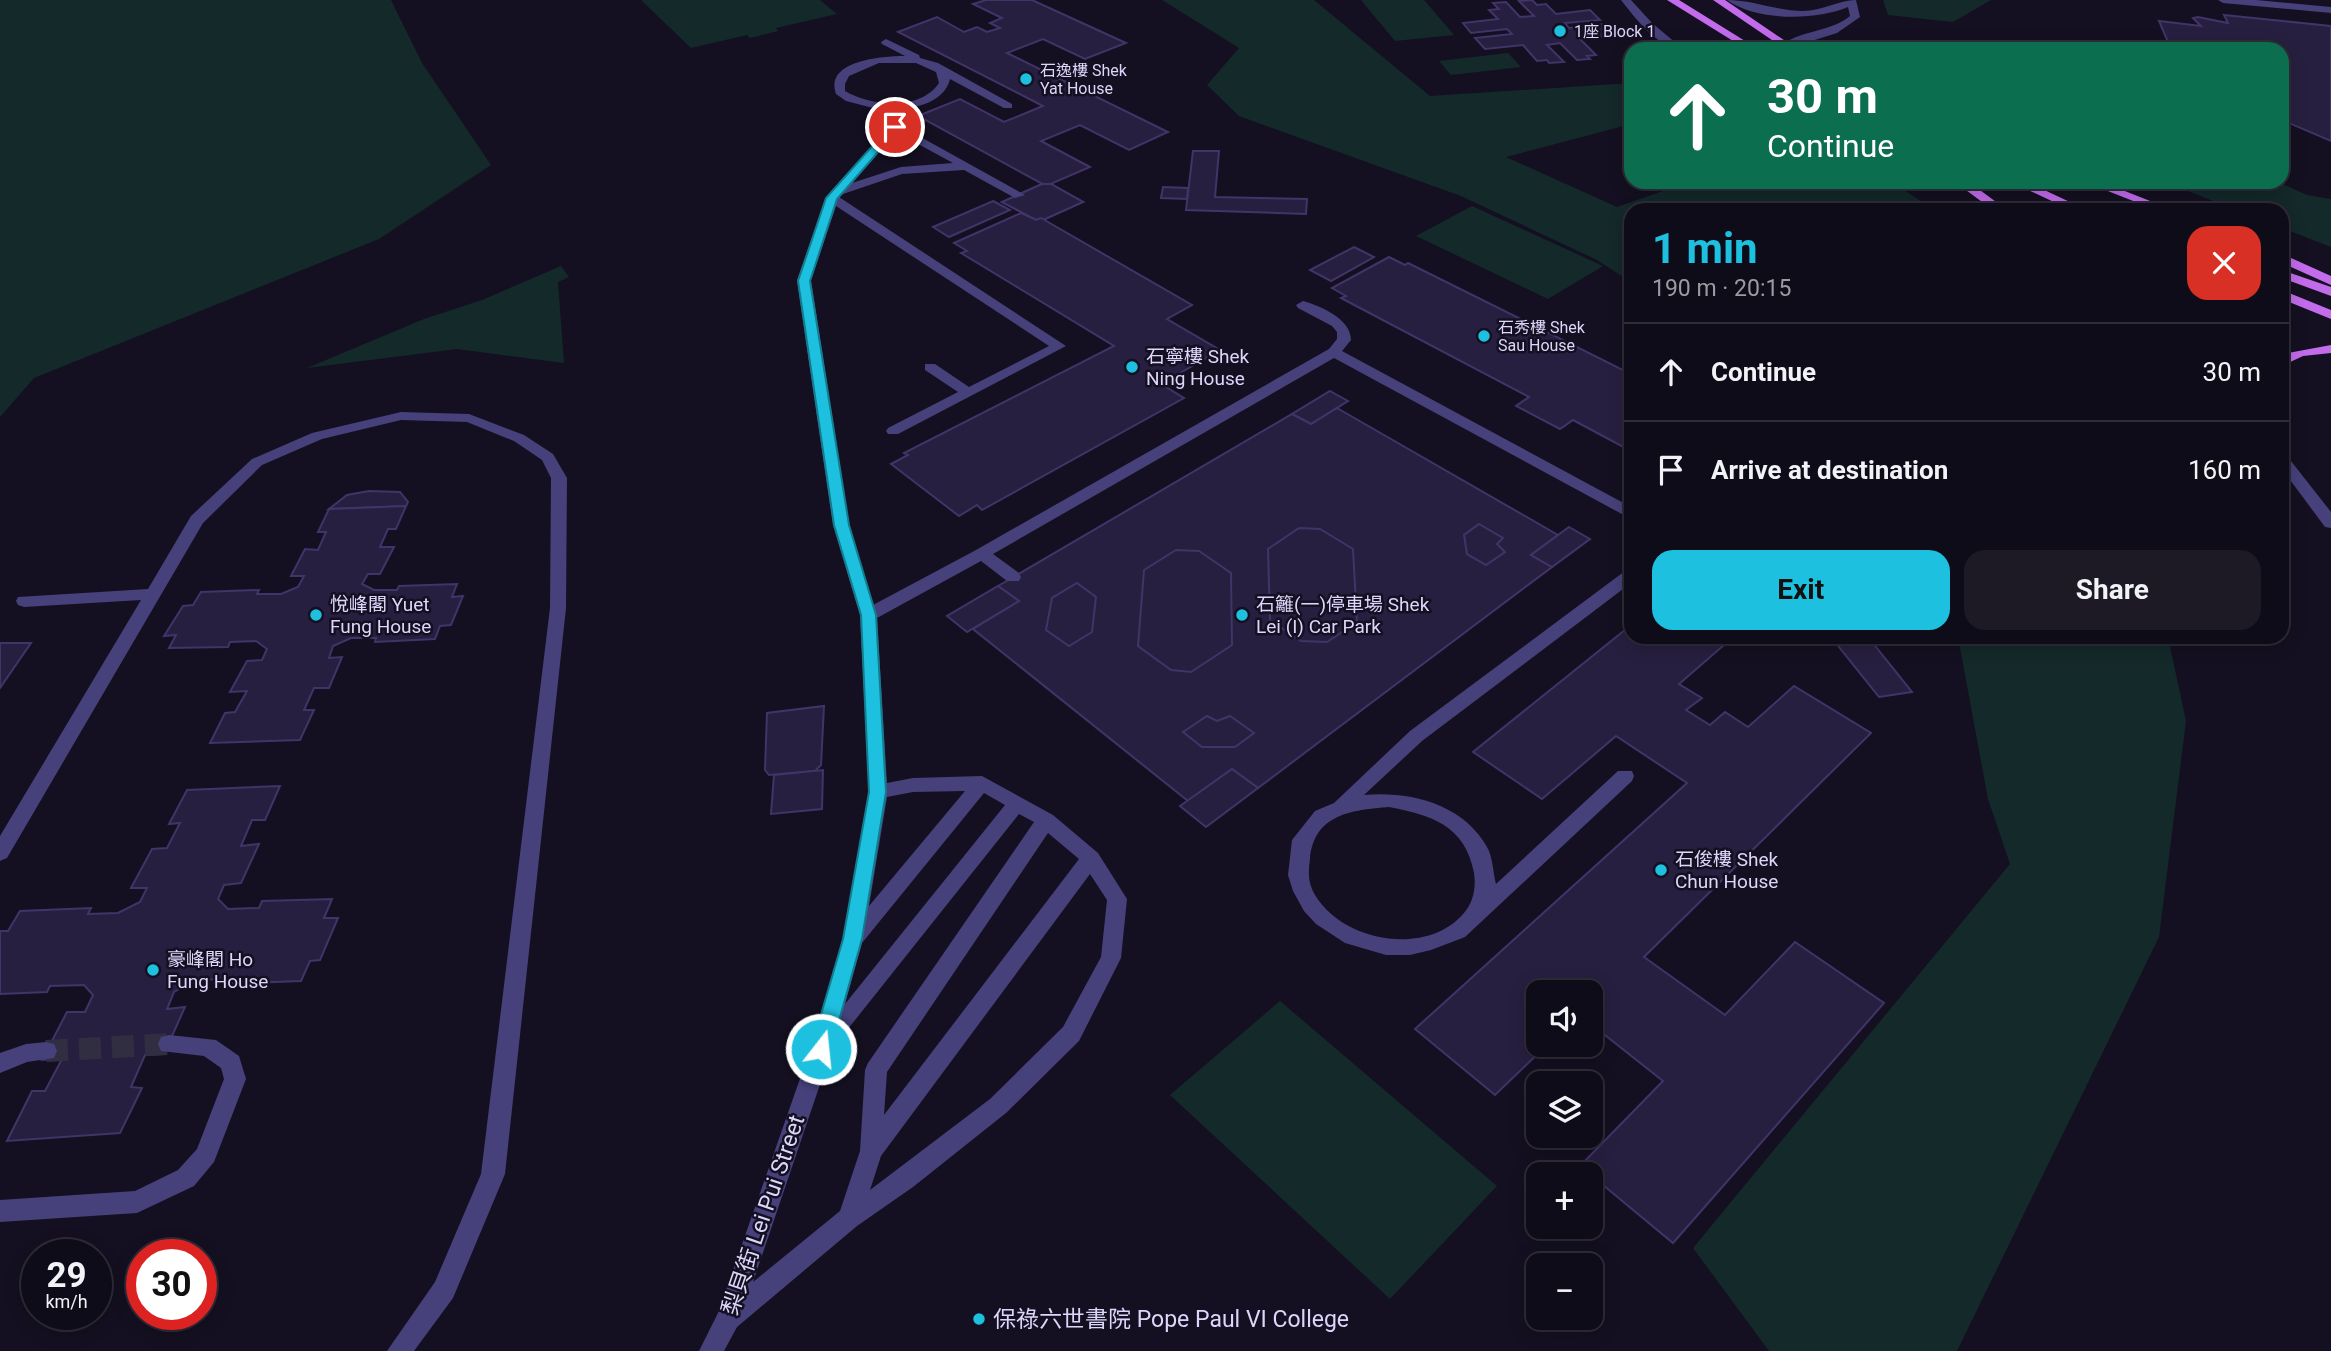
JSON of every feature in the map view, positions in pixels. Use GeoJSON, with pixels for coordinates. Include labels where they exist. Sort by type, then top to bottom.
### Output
{"type":"FeatureCollection","features":[{"type":"Feature","properties":{"kind":"main road"},"geometry":{"type":"LineString","coordinates":[[1672,0],[1742,42]]}},
{"type":"Feature","properties":{"kind":"main road"},"geometry":{"type":"LineString","coordinates":[[1718,0],[1780,42]]}},
{"type":"Feature","properties":{"kind":"main road"},"geometry":{"type":"LineString","coordinates":[[1971,189],[1991,203]]}},
{"type":"Feature","properties":{"kind":"main road"},"geometry":{"type":"LineString","coordinates":[[2033,189],[2065,203]]}},
{"type":"Feature","properties":{"kind":"main road"},"geometry":{"type":"LineString","coordinates":[[2094,189],[2124,203]]}},
{"type":"Feature","properties":{"kind":"main road"},"geometry":{"type":"LineString","coordinates":[[2110,189],[2148,203]]}},
{"type":"Feature","properties":{"kind":"main road"},"geometry":{"type":"LineString","coordinates":[[2289,261],[2331,281]]}},
{"type":"Feature","properties":{"kind":"main road"},"geometry":{"type":"LineString","coordinates":[[2289,277],[2331,292]]}},
{"type":"Feature","properties":{"kind":"main road"},"geometry":{"type":"LineString","coordinates":[[2289,297],[2331,315]]}},
{"type":"Feature","properties":{"kind":"main road"},"geometry":{"type":"LineString","coordinates":[[2289,357],[2331,349]]}},
{"type":"Feature","properties":{"kind":"street"},"geometry":{"type":"LineString","coordinates":[[1626,0],[1648,25],[1669,42]]}},
{"type":"Feature","properties":{"kind":"street"},"geometry":{"type":"LineString","coordinates":[[1732,0],[1763,9],[1813,15],[1835,10],[1851,1],[1855,17],[1848,23],[1839,29],[1792,42]]}},
{"type":"Feature","properties":{"kind":"street"},"geometry":{"type":"LineString","coordinates":[[2223,0],[2331,10]]}},
{"type":"Feature","properties":{"kind":"street"},"geometry":{"type":"LineString","coordinates":[[886,42],[1009,106]]}},
{"type":"Feature","properties":{"kind":"street"},"geometry":{"type":"LineString","coordinates":[[913,60],[933,66],[944,76],[944,83],[938,91],[911,103],[876,105],[848,98],[841,92],[838,84],[851,70],[879,61],[913,60]]}},
{"type":"Feature","properties":{"kind":"street"},"geometry":{"type":"LineString","coordinates":[[876,105],[895,127],[1019,195]]}},
{"type":"Feature","properties":{"kind":"street"},"geometry":{"type":"LineString","coordinates":[[834,195],[895,127]]}},
{"type":"Feature","properties":{"kind":"street"},"geometry":{"type":"LineString","coordinates":[[834,195],[865,181],[901,171],[965,166]]}},
{"type":"Feature","properties":{"kind":"street"},"geometry":{"type":"LineString","coordinates":[[834,195],[1059,346],[893,431]]}},
{"type":"Feature","properties":{"kind":"street","name":"梨貝街 Lei Pui Street"},"geometry":{"type":"LineString","coordinates":[[710,1351],[727,1318],[821,1049],[853,939],[878,792],[868,615],[841,525],[804,281],[834,195]]}},
{"type":"Feature","properties":{"kind":"street"},"geometry":{"type":"LineString","coordinates":[[868,615],[982,554],[1334,352],[1344,340],[1344,331],[1337,323],[1303,305]]}},
{"type":"Feature","properties":{"kind":"street"},"geometry":{"type":"LineString","coordinates":[[1334,352],[1624,510]]}},
{"type":"Feature","properties":{"kind":"street"},"geometry":{"type":"LineString","coordinates":[[930,367],[969,393]]}},
{"type":"Feature","properties":{"kind":"street"},"geometry":{"type":"LineString","coordinates":[[0,853],[197,520],[257,462],[317,436],[401,416],[470,418],[519,438],[548,457],[559,478],[558,608],[493,1174],[444,1290],[399,1351]]}},
{"type":"Feature","properties":{"kind":"street"},"geometry":{"type":"LineString","coordinates":[[2289,468],[2331,523]]}},
{"type":"Feature","properties":{"kind":"street"},"geometry":{"type":"LineString","coordinates":[[982,554],[1013,577]]}},
{"type":"Feature","properties":{"kind":"street"},"geometry":{"type":"LineString","coordinates":[[1624,580],[1416,736],[1341,806],[1318,820],[1302,840],[1297,863],[1300,888],[1315,911],[1339,931],[1369,943],[1411,946],[1432,943],[1458,931],[1476,911],[1625,776]]}},
{"type":"Feature","properties":{"kind":"street"},"geometry":{"type":"LineString","coordinates":[[24,601],[153,594]]}},
{"type":"Feature","properties":{"kind":"street"},"geometry":{"type":"LineString","coordinates":[[727,1318],[849,1218],[905,1180],[998,1106],[1071,1034],[1111,958],[1117,899],[1091,858],[1046,820],[982,783],[913,785],[878,792]]}},
{"type":"Feature","properties":{"kind":"street"},"geometry":{"type":"LineString","coordinates":[[853,939],[982,783]]}},
{"type":"Feature","properties":{"kind":"street"},"geometry":{"type":"LineString","coordinates":[[1341,806],[1368,799],[1398,799],[1427,807],[1452,820],[1472,840],[1483,863],[1486,888],[1476,911]]}},
{"type":"Feature","properties":{"kind":"street"},"geometry":{"type":"LineString","coordinates":[[821,1049],[1017,803]]}},
{"type":"Feature","properties":{"kind":"street"},"geometry":{"type":"LineString","coordinates":[[849,1218],[871,1151],[876,1070],[1046,820]]}},
{"type":"Feature","properties":{"kind":"street"},"geometry":{"type":"LineString","coordinates":[[871,1151],[1091,858]]}},
{"type":"Feature","properties":{"kind":"street"},"geometry":{"type":"LineString","coordinates":[[0,1211],[137,1202],[186,1178],[206,1155],[235,1079],[231,1063],[208,1047],[169,1044]]}},
{"type":"Feature","properties":{"kind":"street"},"geometry":{"type":"LineString","coordinates":[[0,1063],[26,1052],[46,1051]]}},
{"type":"Feature","properties":{"kind":"green space"},"geometry":{"type":"Polygon","coordinates":[[[0,0],[391,0],[422,63],[491,165],[379,239],[34,378],[0,417],[0,0]]]}},
{"type":"Feature","properties":{"kind":"green space"},"geometry":{"type":"Polygon","coordinates":[[[641,0],[820,0],[837,14],[776,28],[778,31],[750,38],[747,35],[691,48],[641,0]]]}},
{"type":"Feature","properties":{"kind":"green space"},"geometry":{"type":"Polygon","coordinates":[[[1162,0],[1314,0],[1430,96],[1624,83],[1624,126],[1506,157],[1617,207],[1624,205],[1624,277],[1597,260],[1461,196],[1239,116],[1207,85],[1239,48],[1162,0]]]}},
{"type":"Feature","properties":{"kind":"green space"},"geometry":{"type":"Polygon","coordinates":[[[1361,0],[1424,0],[1454,35],[1395,41],[1361,0]]]}},
{"type":"Feature","properties":{"kind":"green space"},"geometry":{"type":"Polygon","coordinates":[[[1883,0],[1991,0],[1953,22],[1888,15],[1883,0]]]}},
{"type":"Feature","properties":{"kind":"green space"},"geometry":{"type":"Polygon","coordinates":[[[1508,53],[1521,67],[1451,75],[1439,61],[1508,53]]]}},
{"type":"Feature","properties":{"kind":"green space"},"geometry":{"type":"Polygon","coordinates":[[[2289,187],[2307,195],[2331,199],[2331,247],[2289,231],[2289,203],[2218,203],[2183,189],[2289,187]]]}},
{"type":"Feature","properties":{"kind":"green space"},"geometry":{"type":"Polygon","coordinates":[[[1669,189],[1902,189],[1924,203],[1629,203],[1669,189]]]}},
{"type":"Feature","properties":{"kind":"green space"},"geometry":{"type":"Polygon","coordinates":[[[1472,206],[1603,266],[1548,299],[1416,236],[1472,206]]]}},
{"type":"Feature","properties":{"kind":"green space"},"geometry":{"type":"Polygon","coordinates":[[[561,266],[569,277],[558,282],[564,363],[457,349],[307,368],[424,319],[482,300],[561,266]]]}},
{"type":"Feature","properties":{"kind":"green space"},"geometry":{"type":"Polygon","coordinates":[[[1959,644],[2170,644],[2186,721],[2159,937],[1957,1351],[1769,1351],[1693,1248],[2010,864],[1988,799],[1959,644]]]}},
{"type":"Feature","properties":{"kind":"green space"},"geometry":{"type":"Polygon","coordinates":[[[1280,1001],[1497,1186],[1390,1299],[1170,1095],[1280,1001]]]}},
{"type":"Feature","properties":{"kind":"building","name":"石逸樓 Shek Yat House"},"geometry":{"type":"Polygon","coordinates":[[[986,0],[1032,0],[1126,43],[1085,59],[1043,39],[1007,53],[1168,132],[1129,150],[1080,125],[1041,141],[1090,167],[1046,186],[918,116],[960,99],[1004,122],[1043,106],[898,32],[937,17],[964,32],[977,27],[987,32],[1000,28],[990,23],[1002,18],[973,4],[986,0]]]}},
{"type":"Feature","properties":{"kind":"building","name":"1座 Block 1"},"geometry":{"type":"Polygon","coordinates":[[[1532,0],[1537,5],[1546,4],[1556,14],[1590,10],[1600,20],[1565,23],[1569,28],[1604,24],[1616,35],[1580,39],[1596,55],[1587,56],[1590,59],[1577,60],[1560,43],[1547,45],[1564,62],[1549,63],[1547,60],[1537,61],[1523,45],[1485,49],[1475,38],[1512,34],[1507,29],[1471,33],[1463,23],[1498,19],[1489,10],[1499,9],[1493,3],[1506,2],[1520,17],[1534,16],[1519,1],[1532,0]]]}},
{"type":"Feature","properties":{"kind":"building"},"geometry":{"type":"Polygon","coordinates":[[[2224,15],[2331,26],[2331,141],[2289,123],[2289,42],[2168,42],[2159,21],[2201,26],[2193,18],[2198,17],[2228,23],[2224,15]]]}},
{"type":"Feature","properties":{"kind":"building"},"geometry":{"type":"Polygon","coordinates":[[[1193,151],[1219,151],[1215,197],[1307,199],[1306,214],[1186,210],[1193,151]]]}},
{"type":"Feature","properties":{"kind":"building"},"geometry":{"type":"Polygon","coordinates":[[[1042,184],[1051,184],[1083,202],[1043,220],[1036,220],[1002,202],[1042,184]],[[1043,195],[1027,201],[1042,210],[1059,203],[1043,195]]]}},
{"type":"Feature","properties":{"kind":"building"},"geometry":{"type":"Polygon","coordinates":[[[1042,184],[1051,184],[1083,202],[1043,220],[1036,220],[1002,202],[1042,184]]]}},
{"type":"Feature","properties":{"kind":"building"},"geometry":{"type":"Polygon","coordinates":[[[1163,187],[1188,188],[1187,199],[1161,198],[1163,187]]]}},
{"type":"Feature","properties":{"kind":"building"},"geometry":{"type":"Polygon","coordinates":[[[993,201],[1010,210],[949,237],[933,227],[993,201]]]}},
{"type":"Feature","properties":{"kind":"building","name":"石寧樓 Shek Ning House"},"geometry":{"type":"Polygon","coordinates":[[[1021,213],[1036,220],[1041,218],[1192,305],[1167,319],[1220,350],[1161,384],[1184,398],[982,510],[977,505],[959,516],[891,464],[908,455],[904,453],[1114,346],[961,253],[967,251],[954,243],[1021,213]]]}},
{"type":"Feature","properties":{"kind":"building"},"geometry":{"type":"Polygon","coordinates":[[[1354,247],[1374,257],[1331,281],[1310,270],[1354,247]]]}},
{"type":"Feature","properties":{"kind":"building","name":"石秀樓 Shek Sau House"},"geometry":{"type":"Polygon","coordinates":[[[1389,257],[1405,265],[1408,263],[1624,371],[1624,447],[1573,420],[1560,429],[1516,406],[1529,397],[1341,298],[1346,296],[1332,288],[1389,257]]]}},
{"type":"Feature","properties":{"kind":"building"},"geometry":{"type":"Polygon","coordinates":[[[1330,391],[1348,401],[1311,424],[1292,414],[1330,391]]]}},
{"type":"Feature","properties":{"kind":"building","name":"石籬(一)停車場 Shek Lei (I) Car Park"},"geometry":{"type":"Polygon","coordinates":[[[1337,408],[1558,535],[1531,555],[1552,567],[1258,788],[1232,769],[1188,801],[973,629],[1019,601],[998,586],[1292,414],[1311,424],[1337,408]]]}},
{"type":"Feature","properties":{"kind":"building"},"geometry":{"type":"Polygon","coordinates":[[[369,491],[400,492],[408,502],[406,506],[329,509],[347,495],[369,491]]]}},
{"type":"Feature","properties":{"kind":"building","name":"悅峰閣 Yuet Fung House"},"geometry":{"type":"Polygon","coordinates":[[[406,506],[396,529],[388,529],[380,547],[394,547],[380,574],[368,574],[362,584],[374,590],[397,590],[399,586],[457,584],[452,597],[463,596],[451,625],[440,626],[435,639],[375,642],[376,638],[351,638],[333,646],[329,658],[342,657],[329,688],[314,688],[304,710],[314,710],[300,740],[210,743],[225,713],[235,712],[247,691],[230,692],[247,661],[262,660],[267,649],[256,641],[230,642],[228,647],[169,648],[176,635],[164,636],[183,606],[193,605],[201,592],[259,590],[257,594],[281,594],[298,587],[304,576],[291,576],[305,549],[318,550],[326,532],[318,532],[329,509],[406,506]]]}},
{"type":"Feature","properties":{"kind":"building"},"geometry":{"type":"Polygon","coordinates":[[[1479,524],[1503,538],[1497,544],[1505,552],[1486,565],[1467,554],[1464,535],[1479,524]]]}},
{"type":"Feature","properties":{"kind":"building"},"geometry":{"type":"Polygon","coordinates":[[[1569,527],[1590,539],[1552,567],[1531,555],[1569,527]]]}},
{"type":"Feature","properties":{"kind":"building"},"geometry":{"type":"Polygon","coordinates":[[[1299,528],[1320,529],[1353,549],[1357,622],[1327,642],[1301,641],[1270,620],[1268,549],[1299,528]]]}},
{"type":"Feature","properties":{"kind":"building"},"geometry":{"type":"Polygon","coordinates":[[[1176,550],[1199,551],[1231,573],[1232,645],[1191,672],[1171,670],[1138,646],[1144,570],[1176,550]]]}},
{"type":"Feature","properties":{"kind":"building"},"geometry":{"type":"Polygon","coordinates":[[[1077,583],[1096,597],[1092,632],[1069,646],[1046,630],[1052,598],[1077,583]]]}},
{"type":"Feature","properties":{"kind":"building"},"geometry":{"type":"Polygon","coordinates":[[[998,586],[1019,601],[967,632],[947,616],[998,586]]]}},
{"type":"Feature","properties":{"kind":"building","name":"石俊樓 Shek Chun House"},"geometry":{"type":"Polygon","coordinates":[[[1624,631],[1624,644],[1724,645],[1679,684],[1702,698],[1686,710],[1710,725],[1725,712],[1748,727],[1794,686],[1871,733],[1644,957],[1725,1015],[1795,942],[1884,1003],[1673,1243],[1603,1185],[1603,1162],[1584,1162],[1598,1148],[1603,1148],[1603,1142],[1663,1081],[1603,1034],[1603,980],[1526,980],[1526,1057],[1535,1057],[1495,1095],[1415,1029],[1687,783],[1616,736],[1542,799],[1473,752],[1624,631]]]}},
{"type":"Feature","properties":{"kind":"building"},"geometry":{"type":"Polygon","coordinates":[[[0,643],[31,643],[0,688],[0,643]]]}},
{"type":"Feature","properties":{"kind":"building"},"geometry":{"type":"Polygon","coordinates":[[[1837,644],[1874,644],[1912,692],[1879,697],[1837,644]]]}},
{"type":"Feature","properties":{"kind":"building"},"geometry":{"type":"Polygon","coordinates":[[[824,706],[821,765],[815,771],[769,775],[765,770],[767,713],[824,706]]]}},
{"type":"Feature","properties":{"kind":"building"},"geometry":{"type":"Polygon","coordinates":[[[1207,716],[1217,721],[1230,716],[1254,733],[1235,747],[1202,747],[1183,732],[1207,716]]]}},
{"type":"Feature","properties":{"kind":"building"},"geometry":{"type":"Polygon","coordinates":[[[1232,769],[1258,788],[1206,827],[1180,806],[1232,769]]]}},
{"type":"Feature","properties":{"kind":"building"},"geometry":{"type":"Polygon","coordinates":[[[823,770],[822,809],[771,814],[774,775],[823,770]]]}},
{"type":"Feature","properties":{"kind":"building","name":"豪峰閣 Ho Fung House"},"geometry":{"type":"Polygon","coordinates":[[[280,786],[265,820],[252,820],[241,846],[259,844],[241,883],[224,885],[218,899],[228,909],[259,908],[262,901],[332,899],[324,918],[338,918],[320,960],[310,961],[301,981],[225,984],[229,979],[195,980],[174,992],[167,1009],[185,1007],[164,1054],[145,1055],[131,1087],[142,1088],[120,1133],[7,1141],[32,1091],[45,1091],[62,1059],[42,1060],[67,1012],[85,1012],[93,995],[84,985],[50,986],[47,992],[0,994],[0,931],[8,931],[20,911],[91,908],[88,914],[118,913],[140,902],[147,888],[131,888],[152,849],[167,848],[180,823],[169,824],[187,790],[280,786]]]}},
{"type":"Feature","properties":{"kind":"tunnel"},"geometry":{"type":"LineString","coordinates":[[46,1051],[169,1044]]}},
{"type":"Feature","properties":{"kind":"place","name":"1座 Block 1"},"geometry":{"type":"Point","coordinates":[1560,31]}},
{"type":"Feature","properties":{"kind":"place","name":"石逸樓 Shek Yat House"},"geometry":{"type":"Point","coordinates":[1026,79]}},
{"type":"Feature","properties":{"kind":"place","name":"石秀樓 Shek Sau House"},"geometry":{"type":"Point","coordinates":[1484,336]}},
{"type":"Feature","properties":{"kind":"place","name":"石寧樓 Shek Ning House"},"geometry":{"type":"Point","coordinates":[1132,367]}},
{"type":"Feature","properties":{"kind":"place","name":"悅峰閣 Yuet Fung House"},"geometry":{"type":"Point","coordinates":[316,615]}},
{"type":"Feature","properties":{"kind":"place","name":"石籬(一)停車場 Shek Lei (I) Car Park"},"geometry":{"type":"Point","coordinates":[1242,615]}},
{"type":"Feature","properties":{"kind":"place","name":"石俊樓 Shek Chun House"},"geometry":{"type":"Point","coordinates":[1661,870]}},
{"type":"Feature","properties":{"kind":"place","name":"豪峰閣 Ho Fung House"},"geometry":{"type":"Point","coordinates":[153,970]}},
{"type":"Feature","properties":{"kind":"place","name":"保祿六世書院 Pope Paul VI College"},"geometry":{"type":"Point","coordinates":[979,1319]}},
{"type":"Feature","properties":{"kind":"route"},"geometry":{"type":"LineString","coordinates":[[821,1049],[853,939],[878,792],[868,615],[841,525],[804,281],[832,198],[895,127]]}}]}
